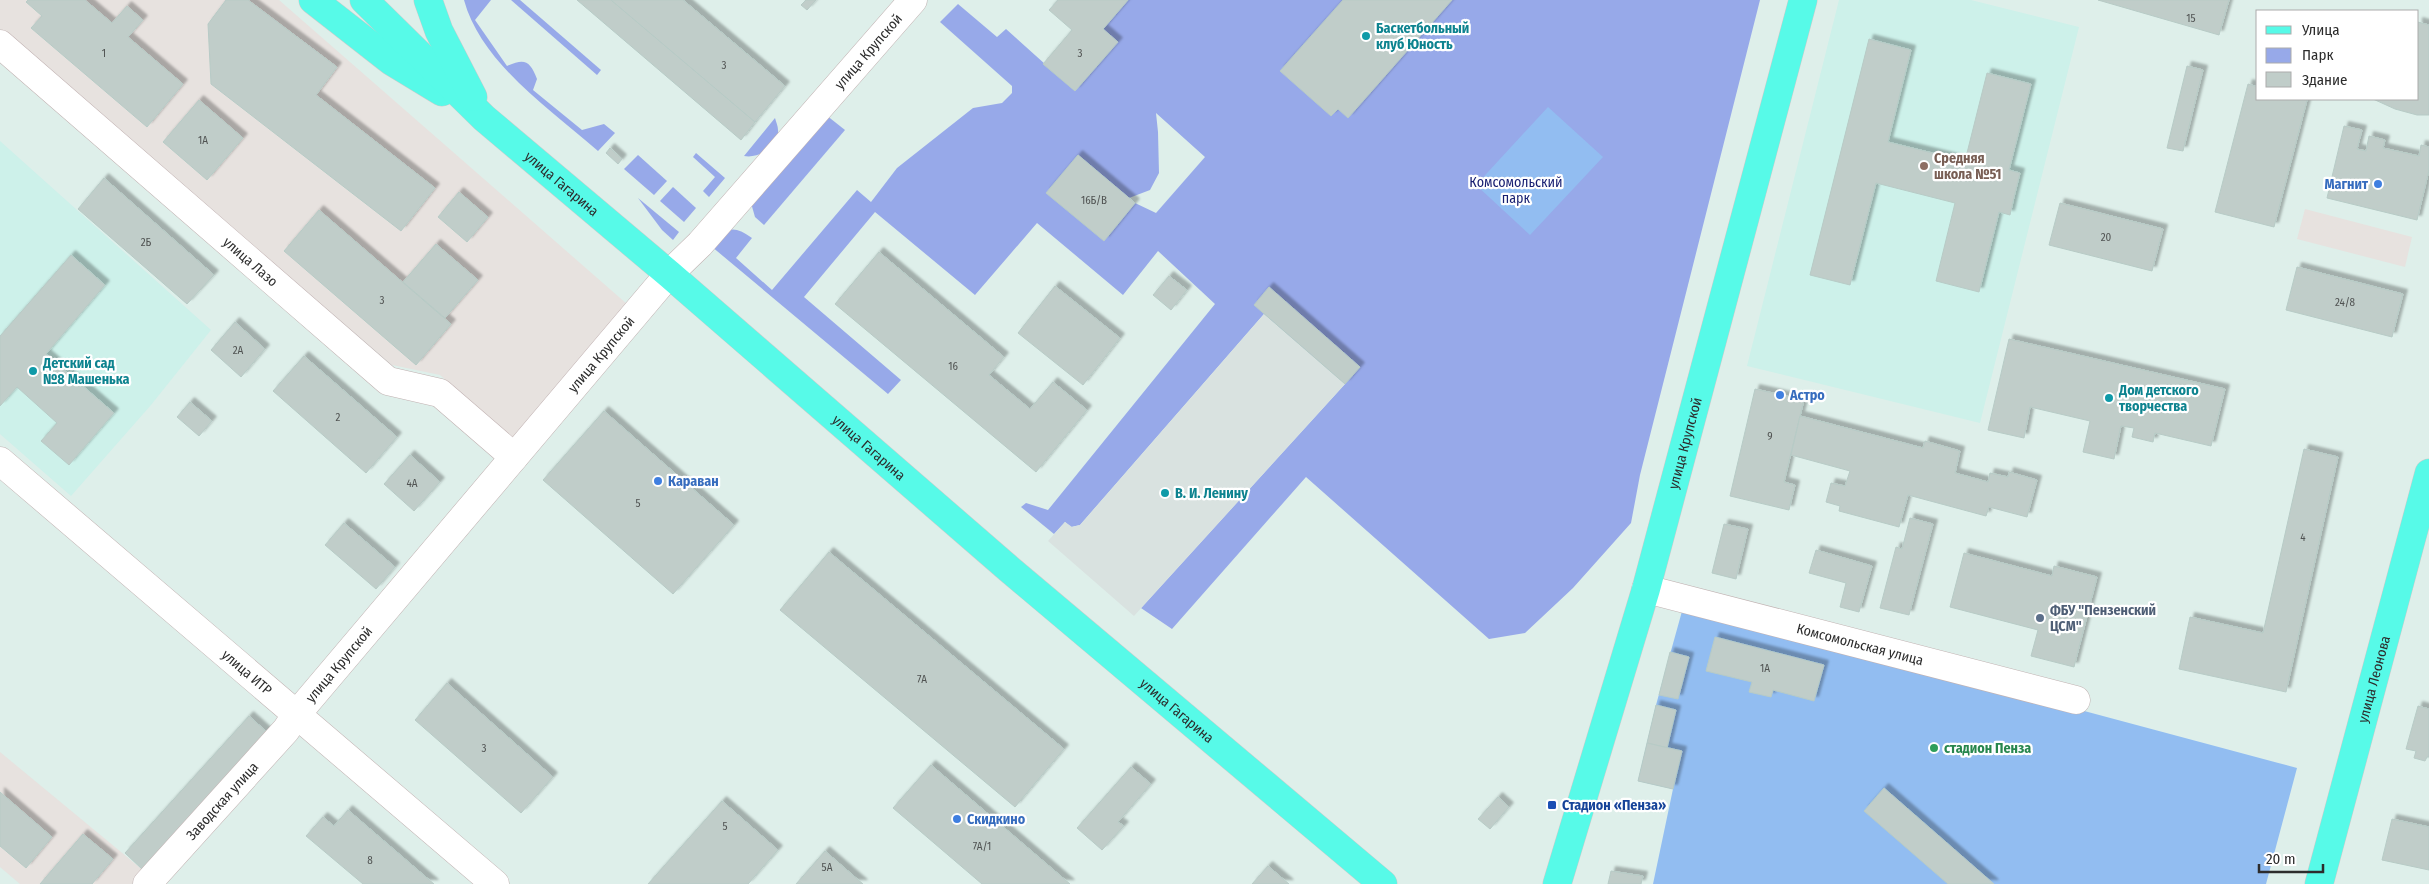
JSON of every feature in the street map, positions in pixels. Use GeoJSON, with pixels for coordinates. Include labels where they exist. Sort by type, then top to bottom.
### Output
{"type":"FeatureCollection","features":[{"type":"Feature","properties":{"kind":"main road"},"geometry":{"type":"LineString","coordinates":[[313,0],[391,61],[484,118]]}},
{"type":"Feature","properties":{"kind":"main road","name":"улица Гагарина"},"geometry":{"type":"LineString","coordinates":[[364,0],[484,118],[669,274],[1009,569],[1384,884]]}},
{"type":"Feature","properties":{"kind":"main road"},"geometry":{"type":"LineString","coordinates":[[428,0],[439,31],[484,118]]}},
{"type":"Feature","properties":{"kind":"main road","name":"улица Крупской"},"geometry":{"type":"LineString","coordinates":[[1557,884],[1646,589],[1803,0]]}},
{"type":"Feature","properties":{"kind":"main road","name":"улица Леонова"},"geometry":{"type":"LineString","coordinates":[[2320,884],[2429,473]]}},
{"type":"Feature","properties":{"kind":"street","name":"улица Крупской"},"geometry":{"type":"LineString","coordinates":[[296,715],[669,274],[700,244],[913,0]]}},
{"type":"Feature","properties":{"kind":"street","name":"улица Лазо"},"geometry":{"type":"LineString","coordinates":[[0,44],[388,381],[440,393],[514,457]]}},
{"type":"Feature","properties":{"kind":"street","name":"улица ИТР"},"geometry":{"type":"LineString","coordinates":[[0,461],[495,884]]}},
{"type":"Feature","properties":{"kind":"street","name":"Комсомольская улица"},"geometry":{"type":"LineString","coordinates":[[1646,589],[2076,700]]}},
{"type":"Feature","properties":{"kind":"street","name":"Заводская улица"},"geometry":{"type":"LineString","coordinates":[[147,884],[286,730],[296,715]]}},
{"type":"Feature","properties":{"kind":"shaded area"},"geometry":{"type":"Polygon","coordinates":[[[0,0],[279,0],[627,304],[512,438],[440,375],[392,365],[0,29],[0,0]]]}},
{"type":"Feature","properties":{"kind":"shaded area"},"geometry":{"type":"Polygon","coordinates":[[[1839,0],[1971,0],[2079,27],[1980,423],[1747,366],[1839,0]]]}},
{"type":"Feature","properties":{"kind":"shaded area"},"geometry":{"type":"Polygon","coordinates":[[[0,141],[211,330],[151,405],[71,496],[0,434],[0,141]]]}},
{"type":"Feature","properties":{"kind":"shaded area"},"geometry":{"type":"Polygon","coordinates":[[[2305,209],[2412,237],[2405,267],[2297,239],[2305,209]]]}},
{"type":"Feature","properties":{"kind":"shaded area"},"geometry":{"type":"Polygon","coordinates":[[[1264,314],[1345,384],[1134,616],[1048,541],[1065,522],[1072,527],[1080,525],[1264,314]]]}},
{"type":"Feature","properties":{"kind":"shaded area"},"geometry":{"type":"Polygon","coordinates":[[[0,752],[144,871],[132,884],[20,884],[0,867],[0,752]]]}},
{"type":"Feature","properties":{"kind":"green space"},"geometry":{"type":"Polygon","coordinates":[[[464,0],[491,0],[475,20],[507,66],[523,62],[532,68],[537,79],[533,90],[582,130],[604,124],[615,133],[598,151],[539,102],[501,65],[473,23],[464,0]]]}},
{"type":"Feature","properties":{"kind":"green space"},"geometry":{"type":"Polygon","coordinates":[[[511,0],[520,0],[601,70],[597,75],[511,0]]]}},
{"type":"Feature","properties":{"kind":"green space","name":"Комсомольский парк"},"geometry":{"type":"Polygon","coordinates":[[[1128,0],[1760,0],[1640,475],[1631,523],[1573,588],[1525,633],[1489,639],[1306,477],[1172,629],[1141,608],[1345,384],[1264,314],[1080,525],[1071,527],[1065,522],[1054,534],[1021,507],[1026,503],[1048,510],[1215,304],[1158,251],[1123,295],[1037,223],[975,295],[875,212],[804,297],[901,380],[888,394],[711,246],[721,235],[730,230],[739,231],[752,238],[736,258],[772,290],[857,190],[871,202],[897,168],[973,108],[1002,103],[1012,93],[1012,86],[940,22],[958,4],[997,37],[1006,29],[1075,91],[1117,42],[1103,29],[1128,0]],[[1156,113],[1159,173],[1150,190],[1129,198],[1078,155],[1047,193],[1104,240],[1135,203],[1156,213],[1205,157],[1156,113]]]}},
{"type":"Feature","properties":{"kind":"green space"},"geometry":{"type":"Polygon","coordinates":[[[1548,107],[1603,157],[1530,235],[1476,185],[1548,107]]]}},
{"type":"Feature","properties":{"kind":"green space"},"geometry":{"type":"Polygon","coordinates":[[[826,115],[845,130],[764,225],[755,217],[751,203],[826,115]]]}},
{"type":"Feature","properties":{"kind":"green space"},"geometry":{"type":"Polygon","coordinates":[[[775,118],[778,128],[776,142],[761,154],[744,156],[775,118]]]}},
{"type":"Feature","properties":{"kind":"green space"},"geometry":{"type":"Polygon","coordinates":[[[696,153],[725,178],[709,197],[703,191],[715,177],[693,157],[696,153]]]}},
{"type":"Feature","properties":{"kind":"green space"},"geometry":{"type":"Polygon","coordinates":[[[638,155],[667,181],[654,195],[624,169],[638,155]]]}},
{"type":"Feature","properties":{"kind":"green space"},"geometry":{"type":"Polygon","coordinates":[[[673,187],[696,208],[684,222],[660,201],[673,187]]]}},
{"type":"Feature","properties":{"kind":"green space"},"geometry":{"type":"Polygon","coordinates":[[[638,198],[679,232],[673,240],[662,230],[638,198]]]}},
{"type":"Feature","properties":{"kind":"green space","name":"стадион Пенза"},"geometry":{"type":"Polygon","coordinates":[[[1684,604],[2297,768],[2266,884],[1653,884],[1673,789],[1638,781],[1656,705],[1684,604]]]}},
{"type":"Feature","properties":{"kind":"building"},"geometry":{"type":"Polygon","coordinates":[[[28,0],[85,0],[112,23],[127,6],[143,20],[128,37],[183,84],[147,127],[31,28],[42,16],[26,2],[28,0]]]}},
{"type":"Feature","properties":{"kind":"building"},"geometry":{"type":"Polygon","coordinates":[[[226,0],[248,0],[337,67],[316,95],[435,188],[401,231],[211,84],[208,24],[226,0]]]}},
{"type":"Feature","properties":{"kind":"building"},"geometry":{"type":"Polygon","coordinates":[[[577,0],[611,0],[755,122],[741,140],[577,0]]]}},
{"type":"Feature","properties":{"kind":"building"},"geometry":{"type":"Polygon","coordinates":[[[611,0],[683,0],[785,86],[755,122],[611,0]]]}},
{"type":"Feature","properties":{"kind":"building"},"geometry":{"type":"Polygon","coordinates":[[[806,0],[816,0],[807,10],[801,5],[806,0]]]}},
{"type":"Feature","properties":{"kind":"building"},"geometry":{"type":"Polygon","coordinates":[[[1058,0],[1128,0],[1103,29],[1118,42],[1075,91],[1043,64],[1072,30],[1049,10],[1058,0]]]}},
{"type":"Feature","properties":{"kind":"building","name":"Баскетбольный клуб Юность"},"geometry":{"type":"Polygon","coordinates":[[[1343,0],[1452,0],[1348,118],[1338,109],[1331,116],[1280,71],[1343,0]]]}},
{"type":"Feature","properties":{"kind":"building"},"geometry":{"type":"Polygon","coordinates":[[[2098,0],[2229,0],[2219,35],[2098,0]]]}},
{"type":"Feature","properties":{"kind":"building"},"geometry":{"type":"Polygon","coordinates":[[[2419,22],[2429,25],[2429,115],[2417,115],[2395,109],[2375,100],[2419,100],[2419,22]]]}},
{"type":"Feature","properties":{"kind":"building","name":"Средняя школа №51"},"geometry":{"type":"Polygon","coordinates":[[[1869,39],[1911,50],[1888,142],[1965,161],[1987,73],[2031,84],[2009,170],[2020,173],[2010,215],[1999,212],[1979,292],[1936,281],[1955,203],[1876,183],[1850,285],[1810,275],[1869,39]]]}},
{"type":"Feature","properties":{"kind":"building"},"geometry":{"type":"Polygon","coordinates":[[[2187,66],[2203,70],[2183,151],[2167,148],[2187,66]]]}},
{"type":"Feature","properties":{"kind":"building"},"geometry":{"type":"Polygon","coordinates":[[[2248,84],[2256,86],[2256,100],[2307,100],[2274,227],[2215,212],[2248,84]]]}},
{"type":"Feature","properties":{"kind":"building"},"geometry":{"type":"Polygon","coordinates":[[[199,100],[243,138],[207,180],[163,142],[199,100]]]}},
{"type":"Feature","properties":{"kind":"building","name":"Магнит"},"geometry":{"type":"Polygon","coordinates":[[[2344,126],[2362,130],[2357,149],[2366,151],[2369,136],[2385,140],[2383,148],[2419,156],[2421,145],[2429,147],[2429,170],[2417,220],[2327,198],[2344,126]]]}},
{"type":"Feature","properties":{"kind":"building"},"geometry":{"type":"Polygon","coordinates":[[[610,148],[622,159],[618,164],[606,153],[610,148]]]}},
{"type":"Feature","properties":{"kind":"building"},"geometry":{"type":"Polygon","coordinates":[[[1078,155],[1135,203],[1104,241],[1046,193],[1078,155]]]}},
{"type":"Feature","properties":{"kind":"building"},"geometry":{"type":"Polygon","coordinates":[[[104,178],[214,275],[187,304],[78,209],[104,178]]]}},
{"type":"Feature","properties":{"kind":"building"},"geometry":{"type":"Polygon","coordinates":[[[459,192],[488,217],[467,242],[438,217],[459,192]]]}},
{"type":"Feature","properties":{"kind":"building"},"geometry":{"type":"Polygon","coordinates":[[[2060,203],[2163,229],[2152,271],[2049,245],[2060,203]]]}},
{"type":"Feature","properties":{"kind":"building"},"geometry":{"type":"Polygon","coordinates":[[[319,210],[451,324],[416,365],[284,251],[319,210]]]}},
{"type":"Feature","properties":{"kind":"building"},"geometry":{"type":"Polygon","coordinates":[[[436,244],[478,280],[445,318],[403,282],[436,244]]]}},
{"type":"Feature","properties":{"kind":"building"},"geometry":{"type":"Polygon","coordinates":[[[879,252],[1004,357],[989,375],[1030,409],[1053,382],[1087,410],[1036,472],[835,304],[879,252]]]}},
{"type":"Feature","properties":{"kind":"building","name":"Детский сад №8 Машенька"},"geometry":{"type":"Polygon","coordinates":[[[71,255],[105,285],[46,354],[114,413],[69,465],[41,441],[57,423],[17,387],[0,406],[0,336],[71,255]]]}},
{"type":"Feature","properties":{"kind":"building"},"geometry":{"type":"Polygon","coordinates":[[[2297,267],[2403,294],[2392,337],[2286,310],[2297,267]]]}},
{"type":"Feature","properties":{"kind":"building"},"geometry":{"type":"Polygon","coordinates":[[[1169,276],[1187,290],[1171,310],[1153,295],[1169,276]]]}},
{"type":"Feature","properties":{"kind":"building"},"geometry":{"type":"Polygon","coordinates":[[[1055,286],[1120,338],[1083,385],[1018,333],[1055,286]]]}},
{"type":"Feature","properties":{"kind":"building"},"geometry":{"type":"Polygon","coordinates":[[[1269,287],[1360,367],[1345,384],[1254,305],[1269,287]]]}},
{"type":"Feature","properties":{"kind":"building"},"geometry":{"type":"Polygon","coordinates":[[[235,322],[265,349],[241,377],[211,350],[235,322]]]}},
{"type":"Feature","properties":{"kind":"building","name":"Дом детского творчества"},"geometry":{"type":"Polygon","coordinates":[[[2009,339],[2225,389],[2211,446],[2155,433],[2153,442],[2132,437],[2134,428],[2121,426],[2114,459],[2083,452],[2090,421],[2030,407],[2024,438],[1988,430],[2009,339]]]}},
{"type":"Feature","properties":{"kind":"building"},"geometry":{"type":"Polygon","coordinates":[[[304,356],[397,437],[366,473],[273,391],[304,356]]]}},
{"type":"Feature","properties":{"kind":"building"},"geometry":{"type":"Polygon","coordinates":[[[1755,389],[1804,400],[1784,482],[1795,485],[1789,510],[1730,496],[1755,389]]]}},
{"type":"Feature","properties":{"kind":"building"},"geometry":{"type":"Polygon","coordinates":[[[190,402],[212,421],[199,436],[177,417],[190,402]]]}},
{"type":"Feature","properties":{"kind":"building"},"geometry":{"type":"Polygon","coordinates":[[[604,411],[734,525],[673,594],[543,480],[604,411]]]}},
{"type":"Feature","properties":{"kind":"building"},"geometry":{"type":"Polygon","coordinates":[[[1800,416],[1923,448],[1925,441],[1960,451],[1955,473],[1988,482],[1990,473],[2008,477],[2009,472],[2037,480],[2027,517],[1989,507],[1986,516],[1908,495],[1899,527],[1839,511],[1840,506],[1826,502],[1831,483],[1845,486],[1850,471],[1791,455],[1800,416]]]}},
{"type":"Feature","properties":{"kind":"building"},"geometry":{"type":"Polygon","coordinates":[[[2304,449],[2338,457],[2286,692],[2179,669],[2190,617],[2263,633],[2304,449]]]}},
{"type":"Feature","properties":{"kind":"building"},"geometry":{"type":"Polygon","coordinates":[[[410,455],[440,482],[414,511],[384,484],[410,455]]]}},
{"type":"Feature","properties":{"kind":"building"},"geometry":{"type":"Polygon","coordinates":[[[1910,518],[1933,524],[1909,615],[1880,608],[1896,547],[1902,549],[1910,518]]]}},
{"type":"Feature","properties":{"kind":"building"},"geometry":{"type":"Polygon","coordinates":[[[344,523],[395,567],[376,589],[325,545],[344,523]]]}},
{"type":"Feature","properties":{"kind":"building"},"geometry":{"type":"Polygon","coordinates":[[[1724,524],[1748,529],[1736,579],[1712,573],[1724,524]]]}},
{"type":"Feature","properties":{"kind":"building"},"geometry":{"type":"Polygon","coordinates":[[[1816,550],[1872,566],[1859,612],[1840,607],[1846,583],[1809,573],[1816,550]]]}},
{"type":"Feature","properties":{"kind":"building"},"geometry":{"type":"Polygon","coordinates":[[[829,552],[1064,749],[1015,807],[780,610],[829,552]]]}},
{"type":"Feature","properties":{"kind":"building","name":"ФБУ \"Пензенский ЦСМ\""},"geometry":{"type":"Polygon","coordinates":[[[1964,553],[2052,576],[2054,566],[2097,577],[2074,667],[2031,656],[2038,630],[1950,607],[1964,553]]]}},
{"type":"Feature","properties":{"kind":"building"},"geometry":{"type":"Polygon","coordinates":[[[1715,637],[1824,665],[1814,701],[1773,690],[1771,697],[1749,692],[1752,682],[1706,671],[1715,637]]]}},
{"type":"Feature","properties":{"kind":"building"},"geometry":{"type":"Polygon","coordinates":[[[1670,652],[1689,657],[1678,699],[1659,695],[1670,652]]]}},
{"type":"Feature","properties":{"kind":"building"},"geometry":{"type":"Polygon","coordinates":[[[447,683],[553,777],[521,813],[415,720],[447,683]]]}},
{"type":"Feature","properties":{"kind":"building"},"geometry":{"type":"Polygon","coordinates":[[[1656,705],[1676,710],[1667,748],[1647,743],[1656,705]]]}},
{"type":"Feature","properties":{"kind":"building"},"geometry":{"type":"Polygon","coordinates":[[[2418,706],[2429,709],[2429,757],[2425,761],[2414,758],[2416,751],[2406,749],[2418,706]]]}},
{"type":"Feature","properties":{"kind":"building"},"geometry":{"type":"Polygon","coordinates":[[[249,716],[268,733],[144,871],[125,853],[249,716]]]}},
{"type":"Feature","properties":{"kind":"building"},"geometry":{"type":"Polygon","coordinates":[[[1647,743],[1682,751],[1673,789],[1638,781],[1647,743]]]}},
{"type":"Feature","properties":{"kind":"building"},"geometry":{"type":"Polygon","coordinates":[[[931,765],[1070,884],[982,884],[893,808],[931,765]]]}},
{"type":"Feature","properties":{"kind":"building"},"geometry":{"type":"Polygon","coordinates":[[[1131,767],[1151,784],[1118,822],[1124,826],[1102,850],[1077,828],[1131,767]]]}},
{"type":"Feature","properties":{"kind":"building"},"geometry":{"type":"Polygon","coordinates":[[[1884,788],[1994,884],[1948,884],[1864,811],[1884,788]]]}},
{"type":"Feature","properties":{"kind":"building"},"geometry":{"type":"Polygon","coordinates":[[[0,792],[52,837],[26,868],[0,846],[0,792]]]}},
{"type":"Feature","properties":{"kind":"building"},"geometry":{"type":"Polygon","coordinates":[[[1498,797],[1509,807],[1490,829],[1478,819],[1498,797]]]}},
{"type":"Feature","properties":{"kind":"building"},"geometry":{"type":"Polygon","coordinates":[[[722,801],[778,850],[748,884],[648,884],[722,801]]]}},
{"type":"Feature","properties":{"kind":"building"},"geometry":{"type":"Polygon","coordinates":[[[348,810],[434,884],[363,884],[306,836],[323,817],[334,826],[348,810]]]}},
{"type":"Feature","properties":{"kind":"building"},"geometry":{"type":"Polygon","coordinates":[[[2392,819],[2429,827],[2429,870],[2382,860],[2392,819]]]}},
{"type":"Feature","properties":{"kind":"building"},"geometry":{"type":"Polygon","coordinates":[[[83,834],[113,859],[92,884],[40,884],[83,834]]]}},
{"type":"Feature","properties":{"kind":"building"},"geometry":{"type":"Polygon","coordinates":[[[825,851],[863,884],[796,884],[825,851]]]}},
{"type":"Feature","properties":{"kind":"building"},"geometry":{"type":"Polygon","coordinates":[[[1268,866],[1289,884],[1252,884],[1268,866]]]}},
{"type":"Feature","properties":{"kind":"building"},"geometry":{"type":"Polygon","coordinates":[[[1611,871],[1643,876],[1641,884],[1608,884],[1611,871]]]}},
{"type":"Feature","properties":{"kind":"place","name":"Баскетбольный клуб Юность"},"geometry":{"type":"Point","coordinates":[1366,36]}},
{"type":"Feature","properties":{"kind":"place","name":"Средняя школа №51"},"geometry":{"type":"Point","coordinates":[1924,166]}},
{"type":"Feature","properties":{"kind":"place","name":"Магнит"},"geometry":{"type":"Point","coordinates":[2378,184]}},
{"type":"Feature","properties":{"kind":"place","name":"Детский сад №8 Машенька"},"geometry":{"type":"Point","coordinates":[33,371]}},
{"type":"Feature","properties":{"kind":"place","name":"Астро"},"geometry":{"type":"Point","coordinates":[1780,395]}},
{"type":"Feature","properties":{"kind":"place","name":"Дом детского творчества"},"geometry":{"type":"Point","coordinates":[2109,398]}},
{"type":"Feature","properties":{"kind":"place","name":"Караван"},"geometry":{"type":"Point","coordinates":[658,481]}},
{"type":"Feature","properties":{"kind":"place","name":"В. И. Ленину"},"geometry":{"type":"Point","coordinates":[1165,493]}},
{"type":"Feature","properties":{"kind":"place","name":"ФБУ \"Пензенский ЦСМ\""},"geometry":{"type":"Point","coordinates":[2040,618]}},
{"type":"Feature","properties":{"kind":"place","name":"стадион Пенза"},"geometry":{"type":"Point","coordinates":[1934,748]}},
{"type":"Feature","properties":{"kind":"place","name":"Стадион «Пенза»"},"geometry":{"type":"Point","coordinates":[1552,805]}},
{"type":"Feature","properties":{"kind":"place","name":"Скидкино"},"geometry":{"type":"Point","coordinates":[957,819]}}]}
